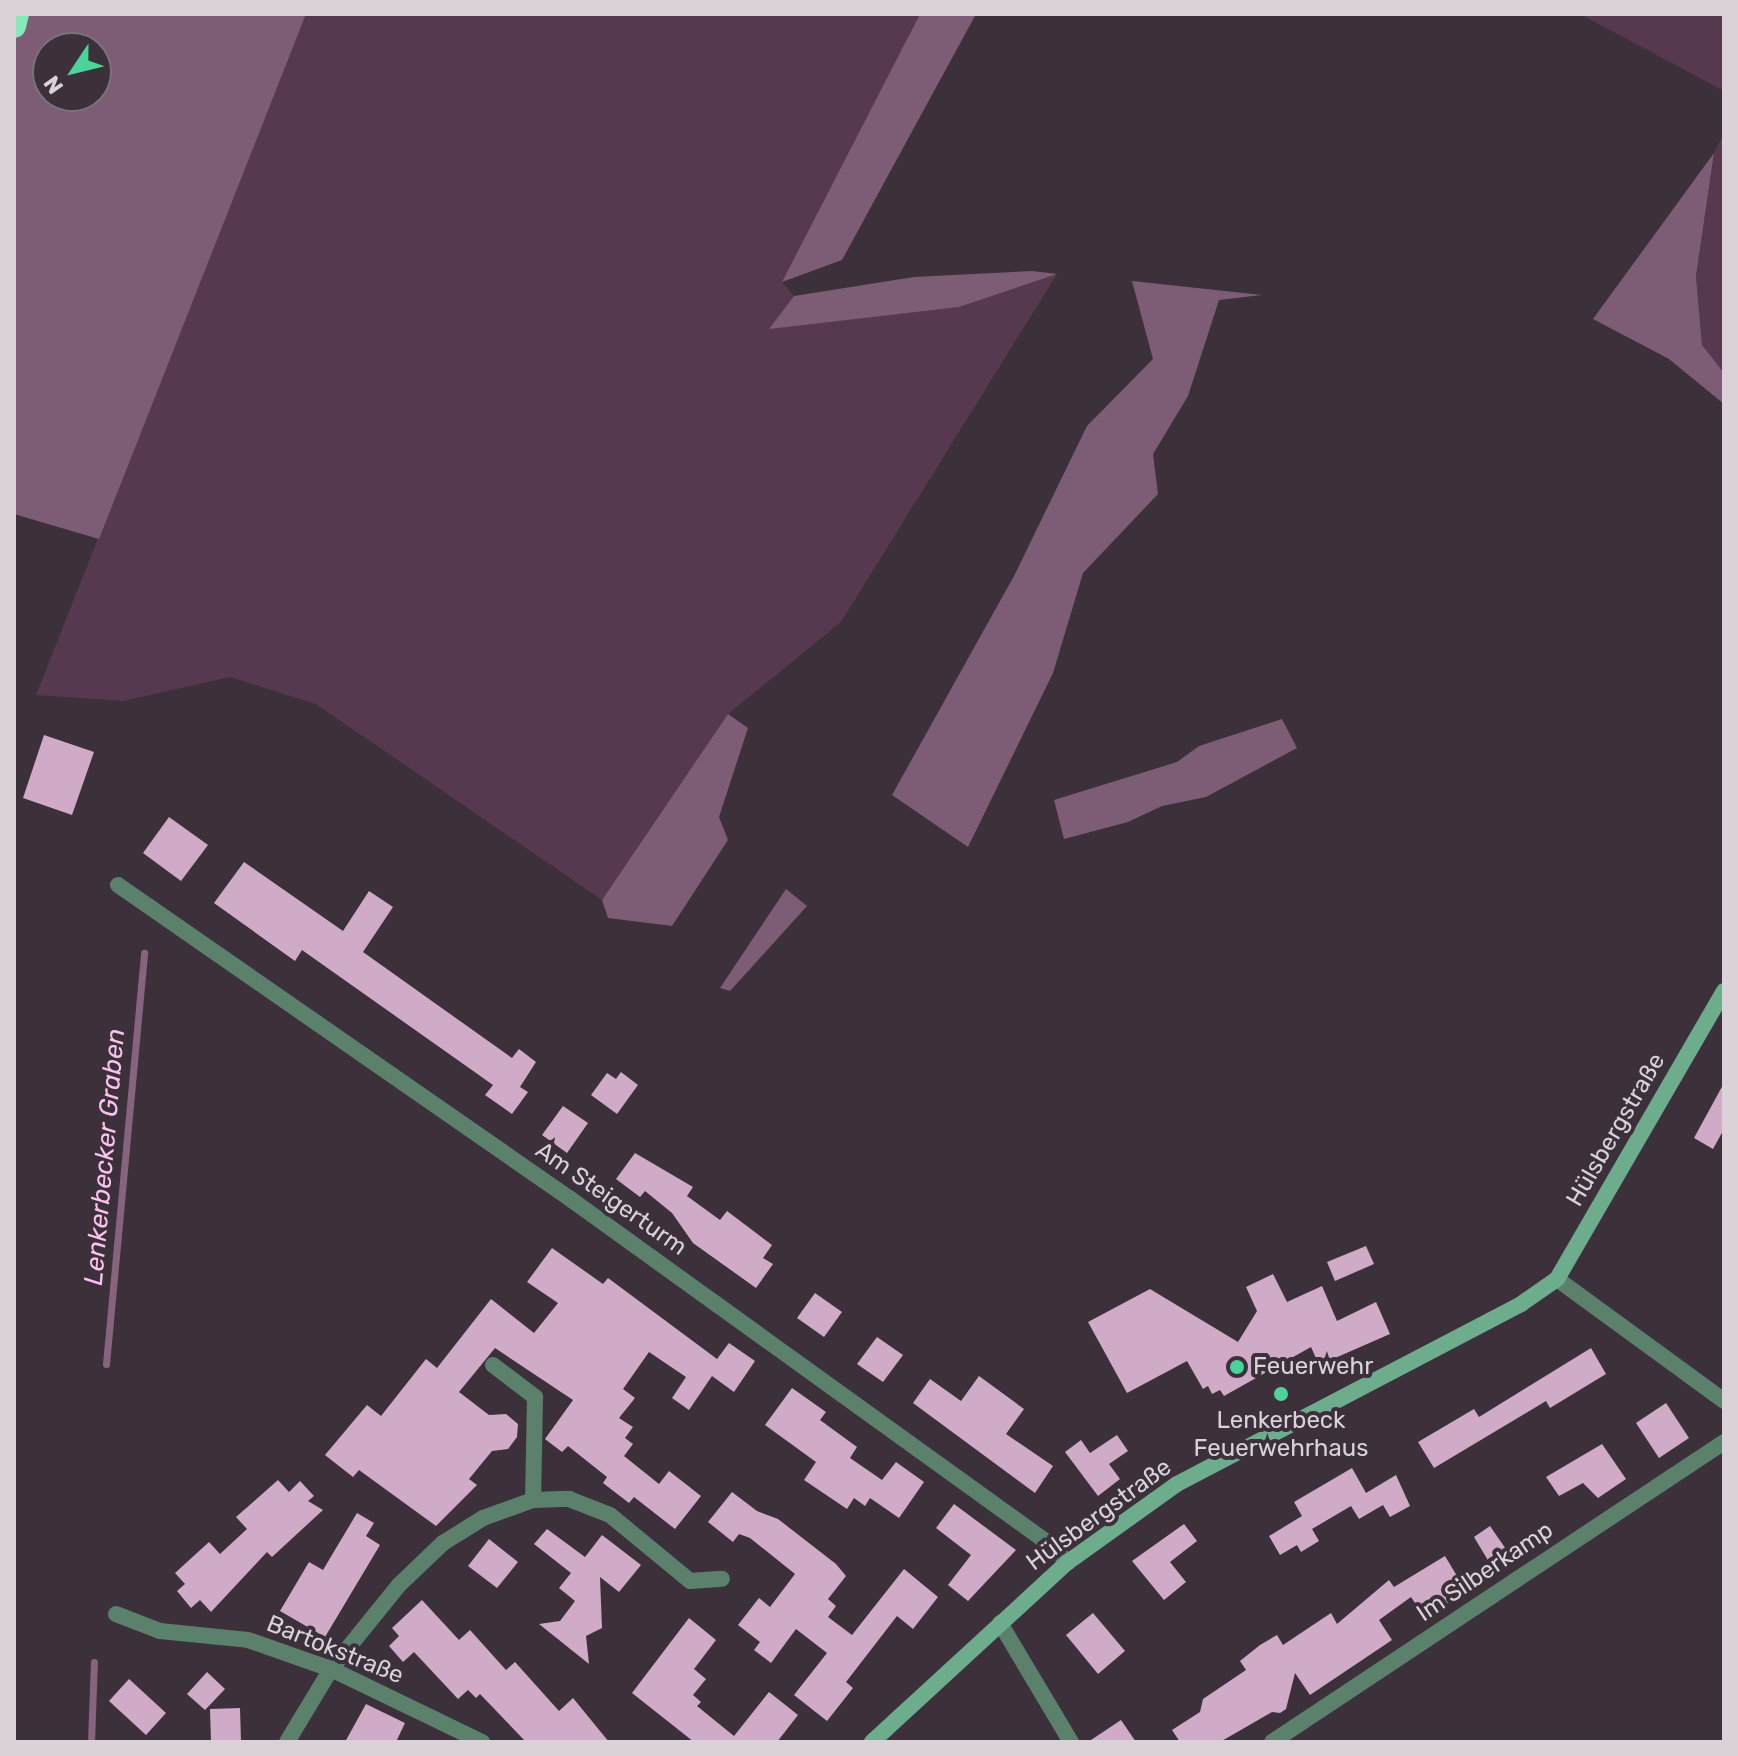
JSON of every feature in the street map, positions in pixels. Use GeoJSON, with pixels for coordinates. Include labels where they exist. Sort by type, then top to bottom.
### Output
{"type":"FeatureCollection","features":[{"type":"Feature","properties":{"kind":"highway"},"geometry":{"type":"LineString","coordinates":[[14,26],[17,14]]}},
{"type":"Feature","properties":{"kind":"street","name":"Am Steigerturm"},"geometry":{"type":"LineString","coordinates":[[118,885],[595,1217],[1036,1533],[1068,1562]]}},
{"type":"Feature","properties":{"kind":"street","name":"Hülsbergstraße"},"geometry":{"type":"LineString","coordinates":[[872,1742],[1068,1562],[1177,1484],[1521,1304],[1557,1279],[1724,991]]}},
{"type":"Feature","properties":{"kind":"street"},"geometry":{"type":"LineString","coordinates":[[1557,1279],[1724,1401]]}},
{"type":"Feature","properties":{"kind":"street"},"geometry":{"type":"LineString","coordinates":[[493,1365],[535,1397],[533,1500]]}},
{"type":"Feature","properties":{"kind":"street","name":"Im Silberkamp"},"geometry":{"type":"LineString","coordinates":[[1272,1742],[1724,1442]]}},
{"type":"Feature","properties":{"kind":"street"},"geometry":{"type":"LineString","coordinates":[[287,1742],[331,1669],[399,1585],[443,1543],[483,1518],[533,1500],[569,1499],[610,1515],[690,1581],[722,1579]]}},
{"type":"Feature","properties":{"kind":"street","name":"Bartokstraße"},"geometry":{"type":"LineString","coordinates":[[116,1614],[160,1631],[248,1640],[331,1669],[482,1742]]}},
{"type":"Feature","properties":{"kind":"street"},"geometry":{"type":"LineString","coordinates":[[1000,1623],[1071,1742]]}},
{"type":"Feature","properties":{"kind":"shaded area"},"geometry":{"type":"Polygon","coordinates":[[[14,14],[306,14],[99,539],[14,514],[14,14]]]}},
{"type":"Feature","properties":{"kind":"shaded area"},"geometry":{"type":"Polygon","coordinates":[[[306,14],[920,14],[782,282],[794,296],[770,328],[959,307],[1057,274],[841,622],[728,714],[602,900],[316,704],[230,677],[123,701],[36,695],[306,14]]]}},
{"type":"Feature","properties":{"kind":"shaded area"},"geometry":{"type":"Polygon","coordinates":[[[920,14],[976,14],[842,260],[782,282],[920,14]]]}},
{"type":"Feature","properties":{"kind":"shaded area"},"geometry":{"type":"Polygon","coordinates":[[[1580,14],[1724,14],[1724,91],[1580,14]]]}},
{"type":"Feature","properties":{"kind":"shaded area"},"geometry":{"type":"Polygon","coordinates":[[[1724,133],[1724,373],[1702,345],[1696,276],[1714,153],[1724,133]]]}},
{"type":"Feature","properties":{"kind":"shaded area"},"geometry":{"type":"Polygon","coordinates":[[[1714,153],[1696,276],[1702,345],[1724,373],[1724,404],[1669,359],[1593,319],[1714,153]]]}},
{"type":"Feature","properties":{"kind":"shaded area"},"geometry":{"type":"Polygon","coordinates":[[[1032,271],[1057,274],[959,307],[769,329],[794,296],[914,277],[1032,271]]]}},
{"type":"Feature","properties":{"kind":"shaded area"},"geometry":{"type":"Polygon","coordinates":[[[1132,281],[1262,295],[1219,300],[1188,396],[1153,454],[1158,494],[1083,573],[1053,673],[968,847],[892,795],[1014,576],[1087,426],[1153,359],[1132,281]]]}},
{"type":"Feature","properties":{"kind":"shaded area"},"geometry":{"type":"Polygon","coordinates":[[[728,714],[748,728],[719,817],[728,840],[672,926],[608,918],[602,900],[728,714]]]}},
{"type":"Feature","properties":{"kind":"shaded area"},"geometry":{"type":"Polygon","coordinates":[[[1282,719],[1297,748],[1206,797],[1162,806],[1128,822],[1064,839],[1054,800],[1177,762],[1199,746],[1282,719]]]}},
{"type":"Feature","properties":{"kind":"shaded area"},"geometry":{"type":"Polygon","coordinates":[[[786,889],[807,906],[730,991],[720,988],[786,889]]]}},
{"type":"Feature","properties":{"kind":"building"},"geometry":{"type":"Polygon","coordinates":[[[44,735],[94,752],[72,815],[23,798],[44,735]]]}},
{"type":"Feature","properties":{"kind":"building"},"geometry":{"type":"Polygon","coordinates":[[[169,817],[208,845],[181,881],[143,853],[169,817]]]}},
{"type":"Feature","properties":{"kind":"building"},"geometry":{"type":"Polygon","coordinates":[[[244,862],[343,931],[369,891],[393,907],[363,952],[512,1058],[519,1049],[536,1062],[520,1087],[528,1092],[512,1114],[485,1095],[493,1085],[302,950],[295,961],[214,903],[244,862]]]}},
{"type":"Feature","properties":{"kind":"building"},"geometry":{"type":"Polygon","coordinates":[[[621,1072],[638,1085],[617,1114],[591,1095],[607,1073],[616,1079],[621,1072]]]}},
{"type":"Feature","properties":{"kind":"building"},"geometry":{"type":"Polygon","coordinates":[[[1724,1083],[1724,1129],[1713,1149],[1694,1138],[1724,1083]]]}},
{"type":"Feature","properties":{"kind":"building"},"geometry":{"type":"Polygon","coordinates":[[[563,1106],[588,1123],[567,1153],[542,1135],[563,1106]]]}},
{"type":"Feature","properties":{"kind":"building"},"geometry":{"type":"Polygon","coordinates":[[[635,1153],[693,1187],[687,1196],[720,1220],[727,1211],[772,1245],[763,1258],[773,1264],[756,1288],[693,1243],[672,1213],[645,1191],[640,1197],[616,1179],[635,1153]]]}},
{"type":"Feature","properties":{"kind":"building"},"geometry":{"type":"Polygon","coordinates":[[[1366,1246],[1374,1264],[1335,1281],[1327,1262],[1366,1246]]]}},
{"type":"Feature","properties":{"kind":"building"},"geometry":{"type":"Polygon","coordinates":[[[552,1248],[603,1284],[608,1278],[717,1359],[729,1343],[755,1361],[734,1392],[712,1376],[689,1410],[672,1398],[686,1377],[649,1352],[623,1389],[635,1398],[619,1418],[633,1427],[625,1438],[633,1444],[624,1456],[659,1484],[669,1471],[701,1496],[675,1529],[634,1497],[629,1503],[603,1483],[607,1477],[568,1446],[562,1452],[545,1439],[573,1400],[495,1348],[459,1392],[489,1415],[506,1414],[518,1424],[517,1437],[508,1449],[492,1451],[469,1479],[477,1485],[436,1526],[359,1470],[353,1477],[325,1455],[367,1405],[381,1416],[426,1359],[437,1368],[491,1299],[534,1333],[558,1303],[527,1282],[552,1248]]]}},
{"type":"Feature","properties":{"kind":"building"},"geometry":{"type":"Polygon","coordinates":[[[1273,1274],[1287,1302],[1322,1286],[1337,1321],[1376,1302],[1390,1334],[1319,1365],[1311,1347],[1224,1396],[1220,1390],[1212,1394],[1208,1386],[1203,1389],[1187,1361],[1127,1393],[1088,1322],[1150,1289],[1238,1342],[1257,1311],[1246,1287],[1273,1274]]]}},
{"type":"Feature","properties":{"kind":"building"},"geometry":{"type":"Polygon","coordinates":[[[815,1293],[842,1312],[824,1337],[797,1318],[815,1293]]]}},
{"type":"Feature","properties":{"kind":"building"},"geometry":{"type":"Polygon","coordinates":[[[877,1337],[903,1355],[883,1382],[857,1364],[877,1337]]]}},
{"type":"Feature","properties":{"kind":"building"},"geometry":{"type":"Polygon","coordinates":[[[1591,1348],[1606,1374],[1550,1408],[1546,1401],[1434,1468],[1418,1442],[1474,1409],[1479,1417],[1591,1348]]]}},
{"type":"Feature","properties":{"kind":"building"},"geometry":{"type":"Polygon","coordinates":[[[979,1376],[1024,1409],[1006,1434],[1053,1466],[1035,1493],[913,1403],[930,1379],[961,1401],[979,1376]]]}},
{"type":"Feature","properties":{"kind":"building"},"geometry":{"type":"Polygon","coordinates":[[[792,1388],[826,1412],[820,1420],[857,1447],[850,1458],[882,1480],[896,1462],[924,1482],[899,1518],[870,1498],[865,1506],[854,1498],[847,1509],[804,1480],[816,1462],[765,1425],[792,1388]]]}},
{"type":"Feature","properties":{"kind":"building"},"geometry":{"type":"Polygon","coordinates":[[[1666,1403],[1689,1438],[1659,1458],[1636,1423],[1666,1403]]]}},
{"type":"Feature","properties":{"kind":"building"},"geometry":{"type":"Polygon","coordinates":[[[1117,1435],[1128,1451],[1109,1464],[1120,1479],[1098,1496],[1065,1452],[1081,1440],[1090,1453],[1117,1435]]]}},
{"type":"Feature","properties":{"kind":"building"},"geometry":{"type":"Polygon","coordinates":[[[1602,1444],[1626,1479],[1598,1498],[1583,1483],[1559,1496],[1546,1477],[1602,1444]]]}},
{"type":"Feature","properties":{"kind":"building"},"geometry":{"type":"Polygon","coordinates":[[[1352,1468],[1366,1493],[1396,1475],[1410,1506],[1390,1517],[1383,1505],[1359,1519],[1351,1506],[1312,1529],[1319,1541],[1301,1552],[1297,1545],[1280,1555],[1269,1536],[1302,1516],[1294,1502],[1352,1468]]]}},
{"type":"Feature","properties":{"kind":"building"},"geometry":{"type":"Polygon","coordinates":[[[278,1480],[289,1492],[300,1481],[314,1496],[308,1501],[323,1510],[272,1557],[267,1552],[211,1612],[200,1600],[191,1608],[177,1591],[185,1584],[175,1573],[209,1542],[220,1554],[247,1529],[236,1517],[278,1480]]]}},
{"type":"Feature","properties":{"kind":"building"},"geometry":{"type":"Polygon","coordinates":[[[732,1492],[757,1511],[778,1519],[836,1564],[846,1576],[828,1599],[836,1606],[828,1617],[852,1635],[904,1569],[938,1597],[913,1629],[897,1616],[846,1682],[853,1688],[827,1721],[794,1695],[827,1653],[796,1629],[771,1663],[754,1650],[760,1642],[738,1625],[759,1598],[770,1607],[795,1574],[750,1538],[739,1534],[733,1542],[708,1522],[732,1492]]]}},
{"type":"Feature","properties":{"kind":"building"},"geometry":{"type":"Polygon","coordinates":[[[954,1504],[1016,1550],[968,1601],[948,1585],[971,1555],[936,1528],[954,1504]]]}},
{"type":"Feature","properties":{"kind":"building"},"geometry":{"type":"Polygon","coordinates":[[[357,1513],[374,1523],[366,1536],[380,1545],[325,1637],[280,1611],[309,1562],[323,1570],[357,1513]]]}},
{"type":"Feature","properties":{"kind":"building"},"geometry":{"type":"Polygon","coordinates":[[[1184,1524],[1197,1541],[1170,1562],[1186,1582],[1164,1600],[1132,1561],[1184,1524]]]}},
{"type":"Feature","properties":{"kind":"building"},"geometry":{"type":"Polygon","coordinates":[[[1490,1526],[1510,1555],[1492,1567],[1474,1537],[1490,1526]]]}},
{"type":"Feature","properties":{"kind":"building"},"geometry":{"type":"Polygon","coordinates":[[[547,1529],[585,1557],[602,1535],[641,1565],[619,1592],[600,1577],[602,1628],[586,1636],[589,1664],[539,1624],[560,1621],[575,1601],[559,1588],[571,1573],[534,1544],[547,1529]]]}},
{"type":"Feature","properties":{"kind":"building"},"geometry":{"type":"Polygon","coordinates":[[[489,1539],[518,1562],[497,1588],[468,1566],[489,1539]]]}},
{"type":"Feature","properties":{"kind":"building"},"geometry":{"type":"Polygon","coordinates":[[[1445,1556],[1466,1591],[1425,1618],[1411,1597],[1379,1620],[1392,1640],[1310,1695],[1295,1673],[1286,1709],[1280,1713],[1272,1712],[1220,1742],[1180,1742],[1172,1730],[1200,1712],[1203,1699],[1246,1670],[1240,1661],[1260,1645],[1277,1635],[1283,1645],[1331,1613],[1337,1624],[1389,1580],[1394,1587],[1445,1556]]]}},
{"type":"Feature","properties":{"kind":"building"},"geometry":{"type":"Polygon","coordinates":[[[422,1600],[459,1640],[470,1630],[506,1670],[515,1662],[559,1711],[573,1698],[609,1742],[526,1742],[480,1694],[476,1698],[468,1690],[458,1699],[414,1652],[403,1662],[389,1646],[399,1636],[392,1628],[422,1600]]]}},
{"type":"Feature","properties":{"kind":"building"},"geometry":{"type":"Polygon","coordinates":[[[1093,1613],[1125,1651],[1098,1674],[1066,1635],[1093,1613]]]}},
{"type":"Feature","properties":{"kind":"building"},"geometry":{"type":"Polygon","coordinates":[[[689,1618],[716,1640],[694,1669],[706,1679],[693,1695],[701,1702],[697,1706],[734,1736],[769,1692],[798,1715],[777,1742],[694,1742],[632,1693],[689,1618]]]}},
{"type":"Feature","properties":{"kind":"building"},"geometry":{"type":"Polygon","coordinates":[[[207,1672],[225,1689],[205,1710],[187,1694],[207,1672]]]}},
{"type":"Feature","properties":{"kind":"building"},"geometry":{"type":"Polygon","coordinates":[[[129,1679],[166,1713],[146,1735],[109,1701],[129,1679]]]}},
{"type":"Feature","properties":{"kind":"building"},"geometry":{"type":"Polygon","coordinates":[[[366,1704],[405,1723],[396,1742],[345,1742],[366,1704]]]}},
{"type":"Feature","properties":{"kind":"building"},"geometry":{"type":"Polygon","coordinates":[[[240,1708],[241,1742],[211,1742],[210,1709],[240,1708]]]}},
{"type":"Feature","properties":{"kind":"building"},"geometry":{"type":"Polygon","coordinates":[[[1121,1720],[1136,1742],[1088,1742],[1121,1720]]]}},
{"type":"Feature","properties":{"kind":"waterway","name":"Lenkerbecker Graben"},"geometry":{"type":"LineString","coordinates":[[106,1364],[144,953]]}},
{"type":"Feature","properties":{"kind":"waterway","name":"Lenkerbecker Graben"},"geometry":{"type":"LineString","coordinates":[[91,1742],[94,1662]]}},
{"type":"Feature","properties":{"kind":"place","name":"Feuerwehr"},"geometry":{"type":"Point","coordinates":[1237,1367]}},
{"type":"Feature","properties":{"kind":"place","name":"Lenkerbeck Feuerwehrhaus"},"geometry":{"type":"Point","coordinates":[1281,1394]}}]}
